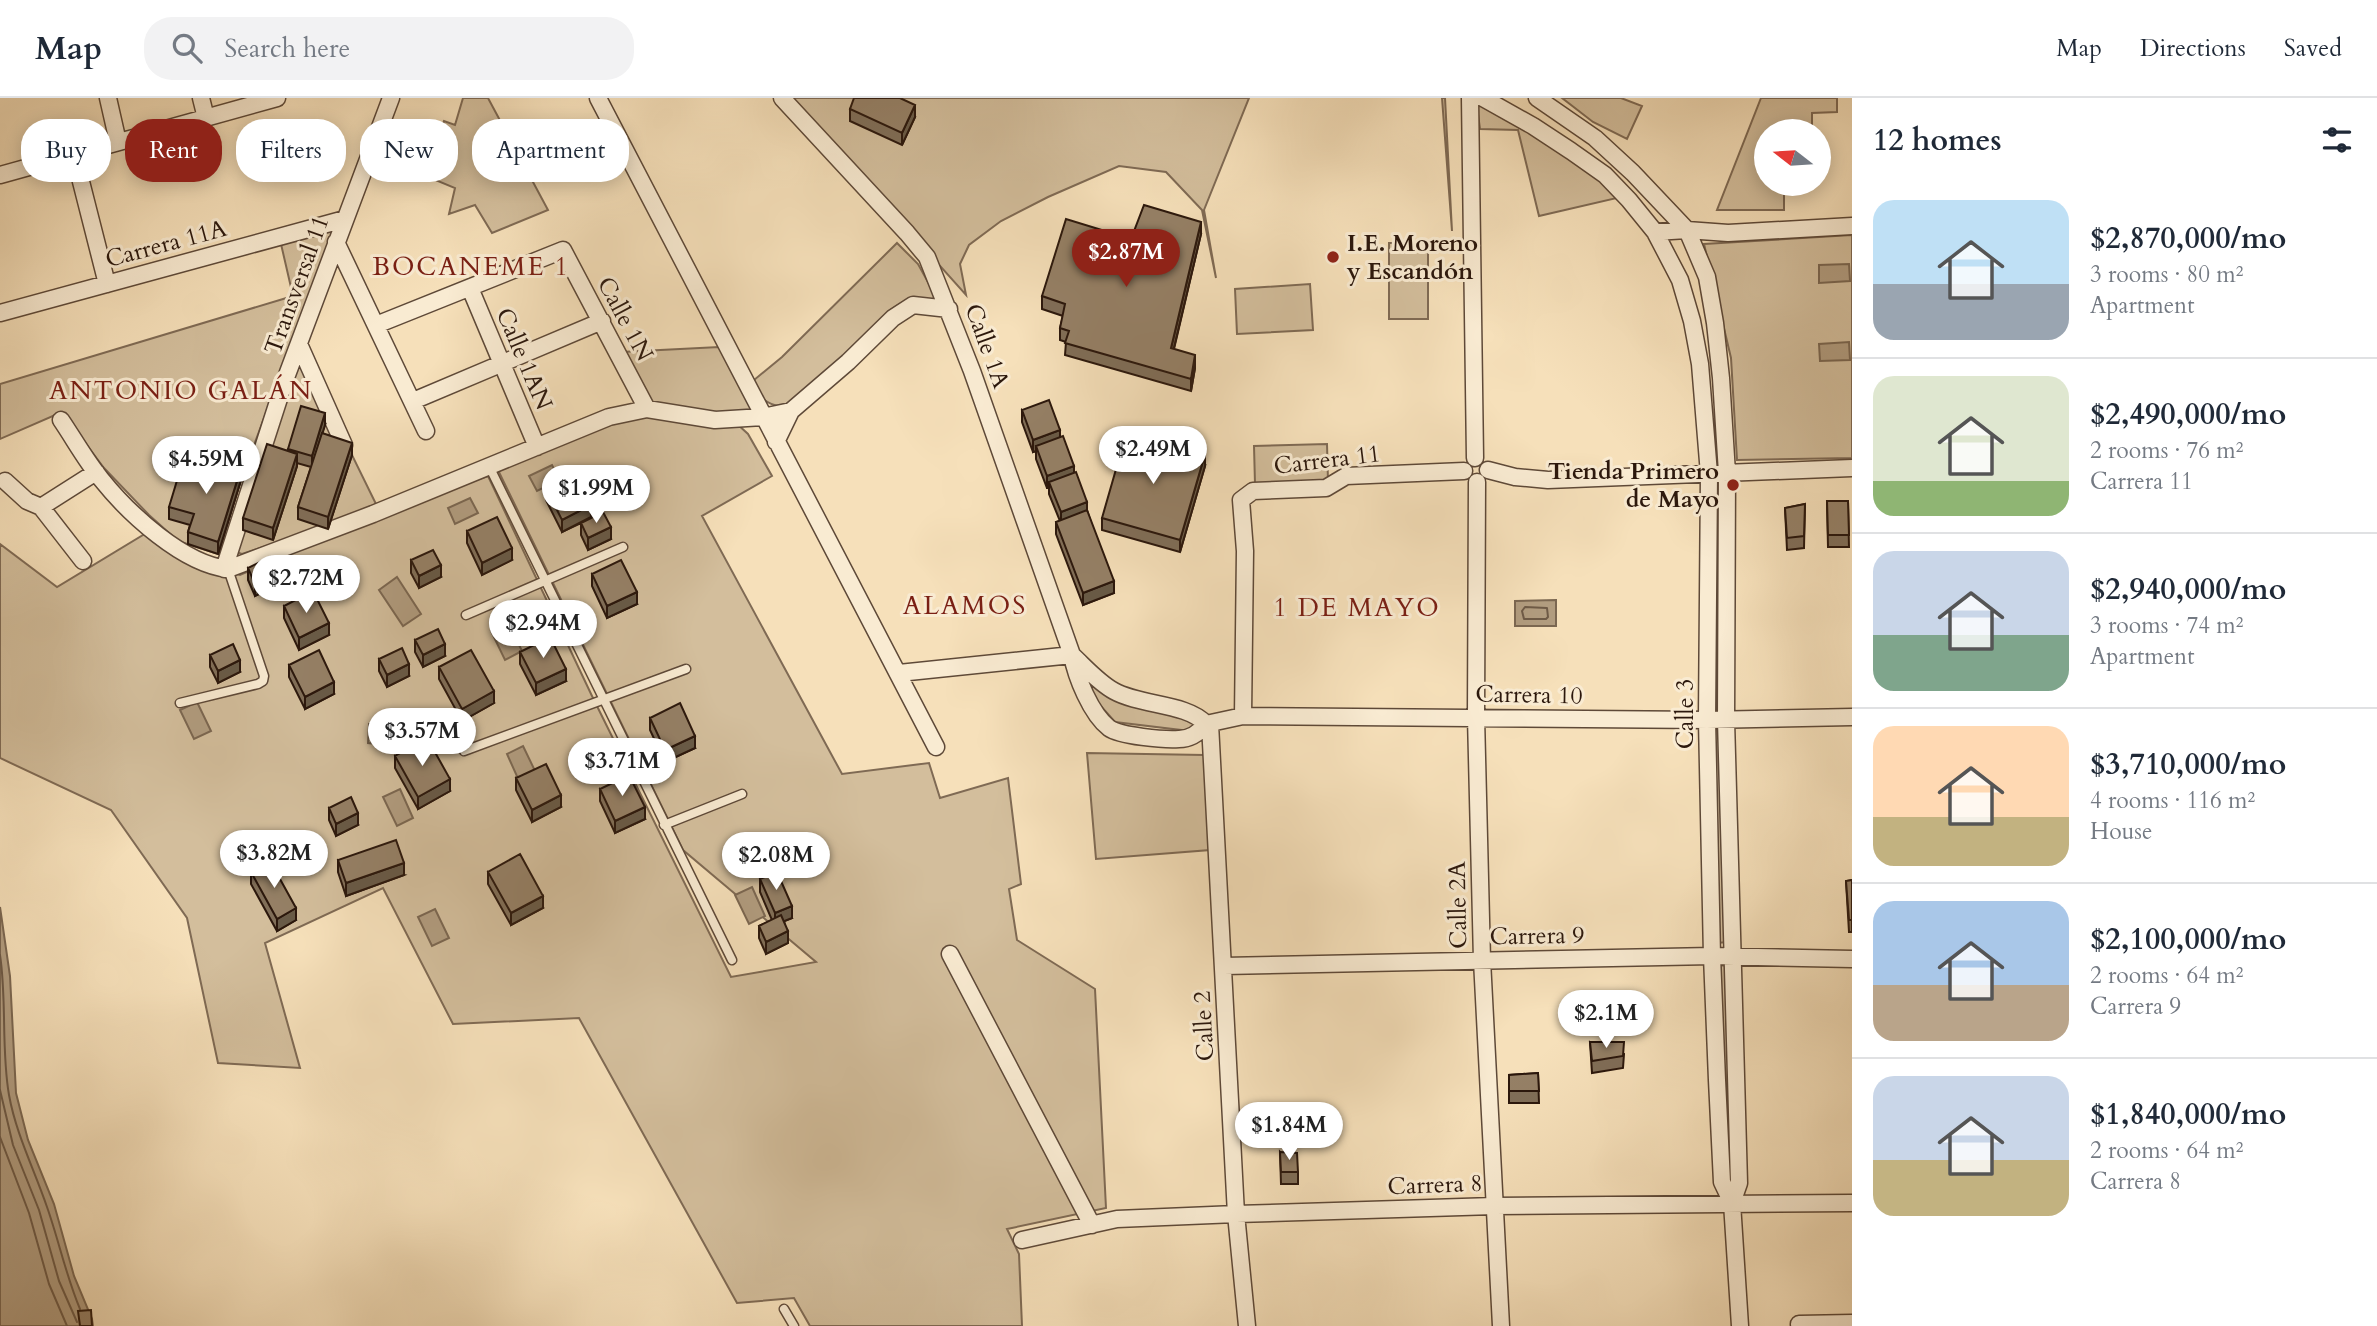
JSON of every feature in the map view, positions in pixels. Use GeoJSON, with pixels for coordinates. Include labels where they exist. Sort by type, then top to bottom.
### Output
{"type":"FeatureCollection","features":[{"type":"Feature","properties":{"kind":"street"},"geometry":{"type":"LineString","coordinates":[[108,98],[118,142]]}},
{"type":"Feature","properties":{"kind":"street"},"geometry":{"type":"LineString","coordinates":[[201,98],[206,118]]}},
{"type":"Feature","properties":{"kind":"street"},"geometry":{"type":"LineString","coordinates":[[111,144],[277,98]]}},
{"type":"Feature","properties":{"kind":"street","name":"Transversal 11"},"geometry":{"type":"LineString","coordinates":[[226,569],[299,344],[391,98]]}},
{"type":"Feature","properties":{"kind":"street"},"geometry":{"type":"LineString","coordinates":[[597,98],[936,747]]}},
{"type":"Feature","properties":{"kind":"street","name":"Calle 1A"},"geometry":{"type":"LineString","coordinates":[[782,98],[927,257],[949,309],[1072,656]]}},
{"type":"Feature","properties":{"kind":"street"},"geometry":{"type":"LineString","coordinates":[[1470,98],[1475,458]]}},
{"type":"Feature","properties":{"kind":"street","name":"Calle 3"},"geometry":{"type":"LineString","coordinates":[[1483,98],[1533,126],[1605,175],[1656,232],[1680,280],[1692,320],[1700,364],[1709,474],[1707,720],[1717,1080],[1723,1182],[1732,1203],[1740,1326]]}},
{"type":"Feature","properties":{"kind":"street"},"geometry":{"type":"LineString","coordinates":[[1537,98],[1595,138],[1633,173],[1687,230]]}},
{"type":"Feature","properties":{"kind":"street"},"geometry":{"type":"LineString","coordinates":[[0,175],[21,169]]}},
{"type":"Feature","properties":{"kind":"street"},"geometry":{"type":"LineString","coordinates":[[81,182],[107,284]]}},
{"type":"Feature","properties":{"kind":"street","name":"Carrera 11A"},"geometry":{"type":"LineString","coordinates":[[0,313],[345,219]]}},
{"type":"Feature","properties":{"kind":"street"},"geometry":{"type":"LineString","coordinates":[[1656,232],[1687,230],[1728,233],[1852,226]]}},
{"type":"Feature","properties":{"kind":"street","name":"Calle 3"},"geometry":{"type":"LineString","coordinates":[[1687,230],[1707,277],[1715,323],[1727,473],[1726,720],[1739,1183],[1732,1203]]}},
{"type":"Feature","properties":{"kind":"street"},"geometry":{"type":"LineString","coordinates":[[337,242],[426,431]]}},
{"type":"Feature","properties":{"kind":"street","name":"Calle 1N"},"geometry":{"type":"LineString","coordinates":[[470,288],[563,250],[647,409]]}},
{"type":"Feature","properties":{"kind":"street"},"geometry":{"type":"LineString","coordinates":[[376,325],[470,288]]}},
{"type":"Feature","properties":{"kind":"street","name":"Calle 1AN"},"geometry":{"type":"LineString","coordinates":[[470,288],[537,447]]}},
{"type":"Feature","properties":{"kind":"street"},"geometry":{"type":"LineString","coordinates":[[776,442],[791,411],[848,362],[893,318],[913,305],[949,309]]}},
{"type":"Feature","properties":{"kind":"street"},"geometry":{"type":"LineString","coordinates":[[412,401],[601,321]]}},
{"type":"Feature","properties":{"kind":"street"},"geometry":{"type":"LineString","coordinates":[[299,344],[344,445]]}},
{"type":"Feature","properties":{"kind":"street"},"geometry":{"type":"LineString","coordinates":[[61,420],[96,472],[160,536],[194,560],[226,569],[373,514],[609,417],[647,409],[715,420],[763,417],[791,411]]}},
{"type":"Feature","properties":{"kind":"street"},"geometry":{"type":"LineString","coordinates":[[1482,476],[1481,459],[1475,458],[1465,465],[1464,471],[1470,481],[1482,476],[1548,480],[1852,468]]}},
{"type":"Feature","properties":{"kind":"street","name":"Carrera 11"},"geometry":{"type":"LineString","coordinates":[[1243,716],[1245,551],[1241,500],[1253,491],[1326,488],[1346,476],[1464,471]]}},
{"type":"Feature","properties":{"kind":"street"},"geometry":{"type":"LineString","coordinates":[[41,507],[96,472]]}},
{"type":"Feature","properties":{"kind":"street","name":"Calle 2A"},"geometry":{"type":"LineString","coordinates":[[1482,476],[1476,717],[1482,960],[1501,1326]]}},
{"type":"Feature","properties":{"kind":"street"},"geometry":{"type":"LineString","coordinates":[[5,481],[27,501],[41,507],[83,561]]}},
{"type":"Feature","properties":{"kind":"street"},"geometry":{"type":"LineString","coordinates":[[1708,603],[1726,601]]}},
{"type":"Feature","properties":{"kind":"street"},"geometry":{"type":"LineString","coordinates":[[899,673],[1072,656],[1113,691],[1146,704],[1184,710],[1208,724]]}},
{"type":"Feature","properties":{"kind":"street","name":"Carrera 10"},"geometry":{"type":"LineString","coordinates":[[1072,656],[1085,694],[1110,729],[1122,733],[1178,739],[1199,734],[1208,724],[1243,716],[1707,720],[1852,717]]}},
{"type":"Feature","properties":{"kind":"street","name":"Calle 2"},"geometry":{"type":"LineString","coordinates":[[1208,724],[1224,966],[1236,1214],[1247,1326]]}},
{"type":"Feature","properties":{"kind":"street"},"geometry":{"type":"LineString","coordinates":[[1710,845],[1729,844]]}},
{"type":"Feature","properties":{"kind":"street"},"geometry":{"type":"LineString","coordinates":[[950,954],[1092,1225]]}},
{"type":"Feature","properties":{"kind":"street","name":"Carrera 9"},"geometry":{"type":"LineString","coordinates":[[1224,966],[1712,956],[1852,960]]}},
{"type":"Feature","properties":{"kind":"street"},"geometry":{"type":"LineString","coordinates":[[1717,1080],[1735,1079]]}},
{"type":"Feature","properties":{"kind":"street","name":"Carrera 8"},"geometry":{"type":"LineString","coordinates":[[1022,1240],[1117,1219],[1494,1206],[1852,1203]]}},
{"type":"Feature","properties":{"kind":"street"},"geometry":{"type":"LineString","coordinates":[[1799,1324],[1852,1323]]}},
{"type":"Feature","properties":{"kind":"lane"},"geometry":{"type":"LineString","coordinates":[[489,466],[732,960]]}},
{"type":"Feature","properties":{"kind":"lane"},"geometry":{"type":"LineString","coordinates":[[466,615],[622,547]]}},
{"type":"Feature","properties":{"kind":"lane"},"geometry":{"type":"LineString","coordinates":[[180,703],[258,684],[264,676],[226,569]]}},
{"type":"Feature","properties":{"kind":"lane"},"geometry":{"type":"LineString","coordinates":[[464,751],[686,669]]}},
{"type":"Feature","properties":{"kind":"lane"},"geometry":{"type":"LineString","coordinates":[[664,825],[742,794]]}},
{"type":"Feature","properties":{"kind":"lane"},"geometry":{"type":"LineString","coordinates":[[784,1309],[794,1326]]}},
{"type":"Feature","properties":{"kind":"shaded area"},"geometry":{"type":"Polygon","coordinates":[[[463,98],[488,98],[499,119],[472,119],[472,182],[533,182],[548,210],[492,233],[475,205],[449,214],[455,188],[440,182],[458,182],[457,119],[463,98]]]}},
{"type":"Feature","properties":{"kind":"shaded area"},"geometry":{"type":"Polygon","coordinates":[[[790,98],[1249,98],[1204,210],[1216,278],[1202,210],[1166,172],[1119,166],[1001,221],[969,245],[960,264],[966,295],[790,98]]]}},
{"type":"Feature","properties":{"kind":"shaded area"},"geometry":{"type":"Polygon","coordinates":[[[1442,98],[1445,98],[1452,231],[1442,98]]]}},
{"type":"Feature","properties":{"kind":"shaded area"},"geometry":{"type":"Polygon","coordinates":[[[1562,98],[1621,98],[1642,106],[1627,139],[1593,122],[1562,98]]]}},
{"type":"Feature","properties":{"kind":"shaded area"},"geometry":{"type":"Polygon","coordinates":[[[1761,98],[1837,98],[1837,112],[1812,113],[1812,119],[1754,119],[1754,196],[1784,196],[1784,210],[1717,210],[1761,98]]]}},
{"type":"Feature","properties":{"kind":"shaded area"},"geometry":{"type":"Polygon","coordinates":[[[1484,104],[1602,179],[1617,198],[1539,216],[1518,130],[1480,129],[1477,107],[1484,104]]]}},
{"type":"Feature","properties":{"kind":"shaded area"},"geometry":{"type":"Polygon","coordinates":[[[334,230],[241,480],[218,554],[178,541],[149,515],[104,468],[62,412],[0,439],[0,384],[293,296],[281,244],[334,230]]]}},
{"type":"Feature","properties":{"kind":"shaded area"},"geometry":{"type":"Polygon","coordinates":[[[1852,235],[1852,458],[1737,460],[1731,358],[1704,244],[1852,235]]]}},
{"type":"Feature","properties":{"kind":"shaded area"},"geometry":{"type":"Polygon","coordinates":[[[897,243],[918,264],[939,302],[912,299],[896,306],[820,379],[791,402],[775,406],[758,395],[754,380],[782,357],[897,243]]]}},
{"type":"Feature","properties":{"kind":"shaded area"},"geometry":{"type":"Polygon","coordinates":[[[1389,243],[1428,243],[1428,319],[1389,319],[1389,243]]]}},
{"type":"Feature","properties":{"kind":"shaded area"},"geometry":{"type":"Polygon","coordinates":[[[1310,284],[1313,330],[1237,334],[1235,289],[1310,284]]]}},
{"type":"Feature","properties":{"kind":"shaded area"},"geometry":{"type":"Polygon","coordinates":[[[719,347],[755,413],[713,414],[651,406],[622,352],[719,347]]]}},
{"type":"Feature","properties":{"kind":"shaded area"},"geometry":{"type":"Polygon","coordinates":[[[299,359],[339,451],[352,455],[376,504],[329,525],[242,554],[236,552],[299,359]]]}},
{"type":"Feature","properties":{"kind":"shaded area"},"geometry":{"type":"Polygon","coordinates":[[[649,417],[736,423],[748,434],[772,476],[702,516],[842,774],[929,763],[940,798],[1008,778],[1021,884],[1009,889],[1017,940],[1095,989],[1106,1208],[1007,1229],[1019,1254],[1022,1326],[810,1326],[794,1298],[737,1303],[579,1018],[453,1024],[383,888],[265,943],[300,1068],[218,1063],[187,918],[111,810],[0,758],[0,544],[57,587],[148,532],[168,551],[198,569],[225,570],[240,575],[418,500],[488,476],[592,696],[731,977],[816,962],[683,850],[497,468],[622,420],[649,417]]]}},
{"type":"Feature","properties":{"kind":"shaded area"},"geometry":{"type":"Polygon","coordinates":[[[1327,444],[1328,481],[1255,484],[1254,446],[1327,444]]]}},
{"type":"Feature","properties":{"kind":"shaded area"},"geometry":{"type":"Polygon","coordinates":[[[1714,486],[1723,486],[1723,707],[1712,709],[1714,486]]]}},
{"type":"Feature","properties":{"kind":"shaded area"},"geometry":{"type":"Polygon","coordinates":[[[1082,669],[1198,719],[1198,732],[1115,722],[1091,695],[1082,669]]]}},
{"type":"Feature","properties":{"kind":"shaded area"},"geometry":{"type":"Polygon","coordinates":[[[1723,727],[1727,942],[1717,943],[1712,728],[1723,727]]]}},
{"type":"Feature","properties":{"kind":"shaded area"},"geometry":{"type":"Polygon","coordinates":[[[1087,753],[1204,755],[1210,850],[1096,859],[1087,753]]]}},
{"type":"Feature","properties":{"kind":"shaded area"},"geometry":{"type":"Polygon","coordinates":[[[1717,965],[1729,966],[1740,1189],[1720,1191],[1717,965]]]}},
{"type":"Feature","properties":{"kind":"water"},"geometry":{"type":"Polygon","coordinates":[[[1849,264],[1850,281],[1819,283],[1819,265],[1849,264]]]}},
{"type":"Feature","properties":{"kind":"water"},"geometry":{"type":"Polygon","coordinates":[[[1849,342],[1850,360],[1820,361],[1819,344],[1849,342]]]}},
{"type":"Feature","properties":{"kind":"water"},"geometry":{"type":"Polygon","coordinates":[[[552,465],[559,480],[537,491],[529,476],[552,465]]]}},
{"type":"Feature","properties":{"kind":"water"},"geometry":{"type":"Polygon","coordinates":[[[470,498],[478,513],[455,524],[448,508],[470,498]]]}},
{"type":"Feature","properties":{"kind":"water"},"geometry":{"type":"Polygon","coordinates":[[[397,577],[421,614],[403,626],[379,590],[397,577]]]}},
{"type":"Feature","properties":{"kind":"water"},"geometry":{"type":"Polygon","coordinates":[[[1556,600],[1556,626],[1515,626],[1515,601],[1556,600]]]}},
{"type":"Feature","properties":{"kind":"water"},"geometry":{"type":"Polygon","coordinates":[[[508,622],[522,651],[505,660],[491,631],[508,622]]]}},
{"type":"Feature","properties":{"kind":"water"},"geometry":{"type":"Polygon","coordinates":[[[197,702],[211,731],[194,739],[180,710],[197,702]]]}},
{"type":"Feature","properties":{"kind":"water"},"geometry":{"type":"Polygon","coordinates":[[[399,715],[410,733],[388,745],[368,743],[369,724],[380,727],[399,715]]]}},
{"type":"Feature","properties":{"kind":"water"},"geometry":{"type":"Polygon","coordinates":[[[523,746],[537,775],[520,783],[507,754],[523,746]]]}},
{"type":"Feature","properties":{"kind":"water"},"geometry":{"type":"Polygon","coordinates":[[[400,789],[413,818],[397,826],[383,797],[400,789]]]}},
{"type":"Feature","properties":{"kind":"water"},"geometry":{"type":"Polygon","coordinates":[[[752,887],[765,916],[749,924],[735,895],[752,887]]]}},
{"type":"Feature","properties":{"kind":"water"},"geometry":{"type":"Polygon","coordinates":[[[0,907],[10,976],[16,1093],[28,1140],[54,1204],[74,1276],[93,1326],[0,1326],[0,907]]]}},
{"type":"Feature","properties":{"kind":"water"},"geometry":{"type":"Polygon","coordinates":[[[435,909],[449,938],[432,946],[418,917],[435,909]]]}},
{"type":"Feature","properties":{"kind":"building"},"geometry":{"type":"Polygon","coordinates":[[[854,98],[900,98],[915,105],[902,133],[850,109],[854,98]]]}},
{"type":"Feature","properties":{"kind":"building"},"geometry":{"type":"Polygon","coordinates":[[[1144,205],[1201,222],[1171,348],[1195,355],[1191,379],[1065,343],[1069,331],[1060,328],[1065,304],[1042,296],[1066,219],[1131,239],[1144,205]]]}},
{"type":"Feature","properties":{"kind":"building"},"geometry":{"type":"Polygon","coordinates":[[[1049,400],[1060,430],[1033,440],[1022,410],[1049,400]]]}},
{"type":"Feature","properties":{"kind":"building"},"geometry":{"type":"Polygon","coordinates":[[[301,406],[325,413],[312,456],[288,449],[301,406]]]}},
{"type":"Feature","properties":{"kind":"building"},"geometry":{"type":"Polygon","coordinates":[[[1127,431],[1205,454],[1180,540],[1102,518],[1127,431]]]}},
{"type":"Feature","properties":{"kind":"building"},"geometry":{"type":"Polygon","coordinates":[[[322,433],[352,443],[328,517],[298,507],[322,433]]]}},
{"type":"Feature","properties":{"kind":"building"},"geometry":{"type":"Polygon","coordinates":[[[1063,436],[1074,466],[1047,476],[1036,446],[1063,436]]]}},
{"type":"Feature","properties":{"kind":"building"},"geometry":{"type":"Polygon","coordinates":[[[267,444],[297,454],[273,528],[243,518],[267,444]]]}},
{"type":"Feature","properties":{"kind":"building"},"geometry":{"type":"Polygon","coordinates":[[[212,458],[241,468],[218,542],[188,532],[194,514],[169,507],[182,464],[207,471],[212,458]]]}},
{"type":"Feature","properties":{"kind":"building"},"geometry":{"type":"Polygon","coordinates":[[[1076,472],[1087,502],[1061,512],[1049,482],[1076,472]]]}},
{"type":"Feature","properties":{"kind":"building"},"geometry":{"type":"Polygon","coordinates":[[[576,474],[591,505],[562,520],[546,488],[576,474]]]}},
{"type":"Feature","properties":{"kind":"building"},"geometry":{"type":"Polygon","coordinates":[[[1827,501],[1848,501],[1849,535],[1828,535],[1827,501]]]}},
{"type":"Feature","properties":{"kind":"building"},"geometry":{"type":"Polygon","coordinates":[[[1805,504],[1804,536],[1787,538],[1785,508],[1805,504]]]}},
{"type":"Feature","properties":{"kind":"building"},"geometry":{"type":"Polygon","coordinates":[[[1087,510],[1114,581],[1083,593],[1056,522],[1087,510]]]}},
{"type":"Feature","properties":{"kind":"building"},"geometry":{"type":"Polygon","coordinates":[[[603,512],[611,527],[588,538],[581,523],[603,512]]]}},
{"type":"Feature","properties":{"kind":"building"},"geometry":{"type":"Polygon","coordinates":[[[497,517],[512,548],[482,563],[467,531],[497,517]]]}},
{"type":"Feature","properties":{"kind":"building"},"geometry":{"type":"Polygon","coordinates":[[[433,550],[441,565],[419,576],[411,560],[433,550]]]}},
{"type":"Feature","properties":{"kind":"building"},"geometry":{"type":"Polygon","coordinates":[[[270,557],[278,573],[255,584],[248,568],[270,557]]]}},
{"type":"Feature","properties":{"kind":"building"},"geometry":{"type":"Polygon","coordinates":[[[621,560],[637,592],[607,606],[592,574],[621,560]]]}},
{"type":"Feature","properties":{"kind":"building"},"geometry":{"type":"Polygon","coordinates":[[[313,591],[329,623],[299,638],[284,606],[313,591]]]}},
{"type":"Feature","properties":{"kind":"building"},"geometry":{"type":"Polygon","coordinates":[[[438,629],[445,644],[423,655],[415,640],[438,629]]]}},
{"type":"Feature","properties":{"kind":"building"},"geometry":{"type":"Polygon","coordinates":[[[550,637],[566,669],[536,683],[520,652],[550,637]]]}},
{"type":"Feature","properties":{"kind":"building"},"geometry":{"type":"Polygon","coordinates":[[[233,644],[240,660],[218,671],[210,655],[233,644]]]}},
{"type":"Feature","properties":{"kind":"building"},"geometry":{"type":"Polygon","coordinates":[[[402,648],[409,664],[387,675],[379,659],[402,648]]]}},
{"type":"Feature","properties":{"kind":"building"},"geometry":{"type":"Polygon","coordinates":[[[319,650],[334,682],[305,697],[289,665],[319,650]]]}},
{"type":"Feature","properties":{"kind":"building"},"geometry":{"type":"Polygon","coordinates":[[[471,650],[494,691],[462,709],[439,667],[471,650]]]}},
{"type":"Feature","properties":{"kind":"building"},"geometry":{"type":"Polygon","coordinates":[[[680,703],[695,736],[665,750],[650,718],[680,703]]]}},
{"type":"Feature","properties":{"kind":"building"},"geometry":{"type":"Polygon","coordinates":[[[427,738],[450,779],[418,797],[395,756],[427,738]]]}},
{"type":"Feature","properties":{"kind":"building"},"geometry":{"type":"Polygon","coordinates":[[[546,764],[561,795],[532,810],[516,778],[546,764]]]}},
{"type":"Feature","properties":{"kind":"building"},"geometry":{"type":"Polygon","coordinates":[[[629,775],[645,807],[615,821],[600,789],[629,775]]]}},
{"type":"Feature","properties":{"kind":"building"},"geometry":{"type":"Polygon","coordinates":[[[351,797],[358,813],[336,824],[329,808],[351,797]]]}},
{"type":"Feature","properties":{"kind":"building"},"geometry":{"type":"Polygon","coordinates":[[[396,840],[404,863],[346,883],[338,860],[396,840]]]}},
{"type":"Feature","properties":{"kind":"building"},"geometry":{"type":"Polygon","coordinates":[[[520,854],[543,896],[511,913],[488,872],[520,854]]]}},
{"type":"Feature","properties":{"kind":"building"},"geometry":{"type":"Polygon","coordinates":[[[270,861],[296,908],[277,919],[251,872],[270,861]]]}},
{"type":"Feature","properties":{"kind":"building"},"geometry":{"type":"Polygon","coordinates":[[[777,872],[792,906],[775,913],[760,879],[777,872]]]}},
{"type":"Feature","properties":{"kind":"building"},"geometry":{"type":"Polygon","coordinates":[[[1852,880],[1852,920],[1849,920],[1846,881],[1852,880]]]}},
{"type":"Feature","properties":{"kind":"building"},"geometry":{"type":"Polygon","coordinates":[[[781,915],[788,931],[766,942],[759,926],[781,915]]]}},
{"type":"Feature","properties":{"kind":"building"},"geometry":{"type":"Polygon","coordinates":[[[1590,1042],[1624,1042],[1623,1056],[1592,1061],[1590,1042]]]}},
{"type":"Feature","properties":{"kind":"building"},"geometry":{"type":"Polygon","coordinates":[[[1538,1073],[1539,1091],[1509,1091],[1509,1075],[1538,1073]]]}},
{"type":"Feature","properties":{"kind":"building"},"geometry":{"type":"Polygon","coordinates":[[[1280,1152],[1297,1153],[1298,1172],[1281,1172],[1280,1152]]]}},
{"type":"Feature","properties":{"kind":"building"},"geometry":{"type":"Polygon","coordinates":[[[91,1310],[92,1326],[80,1326],[78,1311],[91,1310]]]}},
{"type":"Feature","properties":{"kind":"place","name":"I.E. Moreno y Escandón"},"geometry":{"type":"Point","coordinates":[1333,257]}},
{"type":"Feature","properties":{"kind":"place","name":"Tienda Primero de Mayo"},"geometry":{"type":"Point","coordinates":[1733,485]}},
{"type":"Feature","properties":{"kind":"district","name":"BOCANEME 1"},"geometry":{"type":"Point","coordinates":[471,266]}},
{"type":"Feature","properties":{"kind":"district","name":"ANTONIO GALÁN"},"geometry":{"type":"Point","coordinates":[181,390]}},
{"type":"Feature","properties":{"kind":"district","name":"ALAMOS"},"geometry":{"type":"Point","coordinates":[965,605]}},
{"type":"Feature","properties":{"kind":"district","name":"1 DE MAYO"},"geometry":{"type":"Point","coordinates":[1357,607]}}]}
